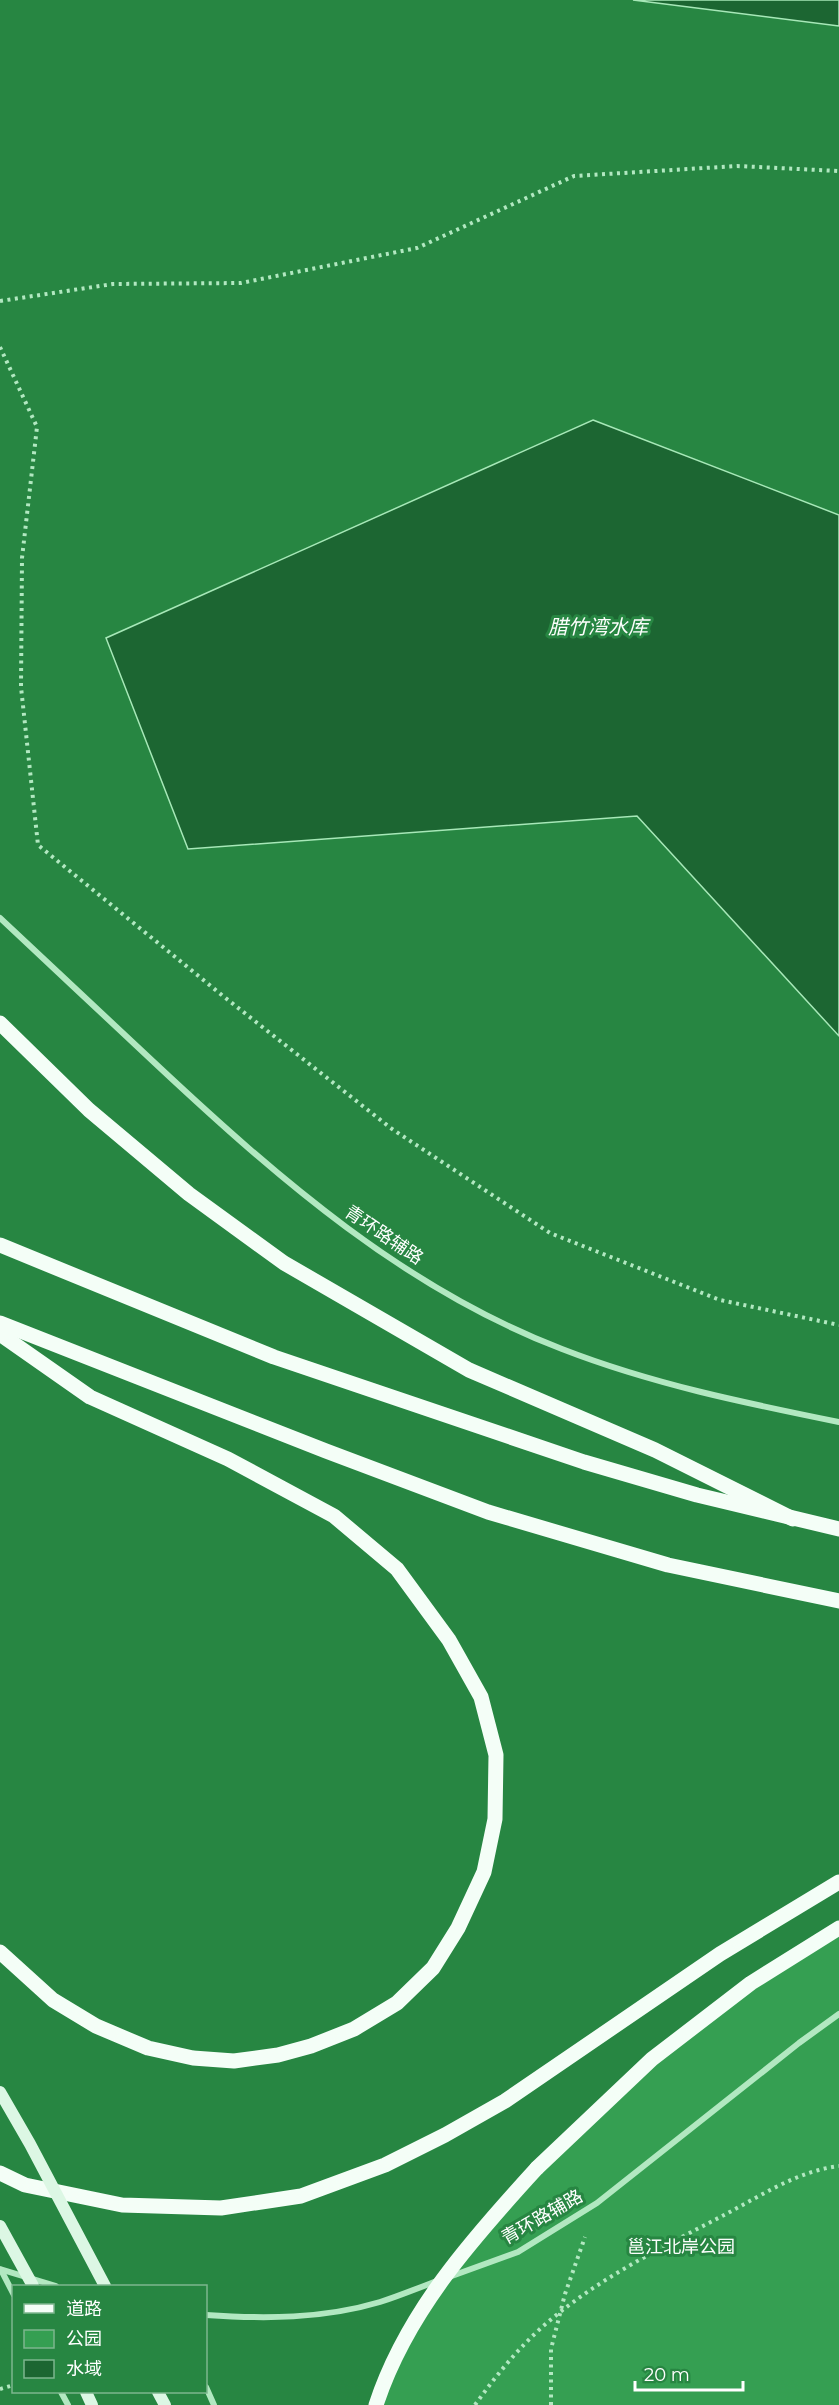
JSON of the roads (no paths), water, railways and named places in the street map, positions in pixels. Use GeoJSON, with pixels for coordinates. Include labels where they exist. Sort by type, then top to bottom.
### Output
{"type":"FeatureCollection","features":[{"type":"Feature","properties":{"kind":"main road"},"geometry":{"type":"LineString","coordinates":[[0,1023],[89,1110],[189,1194],[284,1263],[469,1370],[655,1450],[793,1518]]}},
{"type":"Feature","properties":{"kind":"main road"},"geometry":{"type":"LineString","coordinates":[[4,1246],[285,1360],[584,1462],[698,1495],[839,1529]]}},
{"type":"Feature","properties":{"kind":"main road"},"geometry":{"type":"LineString","coordinates":[[0,1323],[488,1512],[668,1565],[839,1601]]}},
{"type":"Feature","properties":{"kind":"main road"},"geometry":{"type":"LineString","coordinates":[[0,1334],[90,1397],[228,1459],[334,1516],[397,1569],[449,1641],[481,1697],[496,1755],[495,1819],[484,1872],[458,1928],[433,1968],[397,2003],[354,2029],[311,2046],[279,2055],[234,2061],[193,2058],[148,2048],[96,2026],[53,2000],[0,1952]]}},
{"type":"Feature","properties":{"kind":"main road"},"geometry":{"type":"LineString","coordinates":[[0,2173],[25,2185],[122,2205],[220,2208],[301,2196],[385,2165],[455,2130],[505,2101],[720,1954],[839,1882]]}},
{"type":"Feature","properties":{"kind":"main road"},"geometry":{"type":"LineString","coordinates":[[376,2405],[420,2312],[474,2237],[537,2168],[661,2051],[752,1983],[839,1928]]}},
{"type":"Feature","properties":{"kind":"main road"},"geometry":{"type":"LineString","coordinates":[[0,2092],[104,2285]]}},
{"type":"Feature","properties":{"kind":"main road"},"geometry":{"type":"LineString","coordinates":[[0,2226],[32,2285]]}},
{"type":"Feature","properties":{"kind":"street","name":"青环路辅路"},"geometry":{"type":"LineString","coordinates":[[0,918],[290,1185],[393,1261],[439,1289],[502,1323],[561,1349],[617,1369],[688,1390],[839,1422]]}},
{"type":"Feature","properties":{"kind":"street","name":"青环路辅路"},"geometry":{"type":"LineString","coordinates":[[207,2316],[264,2319],[325,2314],[379,2302],[518,2252],[597,2202],[839,2014]]}},
{"type":"Feature","properties":{"kind":"street"},"geometry":{"type":"LineString","coordinates":[[0,2269],[53,2285]]}},
{"type":"Feature","properties":{"kind":"street"},"geometry":{"type":"LineString","coordinates":[[0,2269],[12,2291]]}},
{"type":"Feature","properties":{"kind":"street"},"geometry":{"type":"LineString","coordinates":[[207,2389],[214,2405]]}},
{"type":"Feature","properties":{"kind":"water"},"geometry":{"type":"Polygon","coordinates":[[[633,0],[839,0],[839,26],[633,0]]]}},
{"type":"Feature","properties":{"kind":"water","name":"腊竹湾水库"},"geometry":{"type":"Polygon","coordinates":[[[593,420],[839,515],[839,1036],[637,816],[188,849],[106,638],[593,420]]]}},
{"type":"Feature","properties":{"kind":"park label","name":"邕江北岸公园"},"geometry":{"type":"Point","coordinates":[681,2247]}}]}
